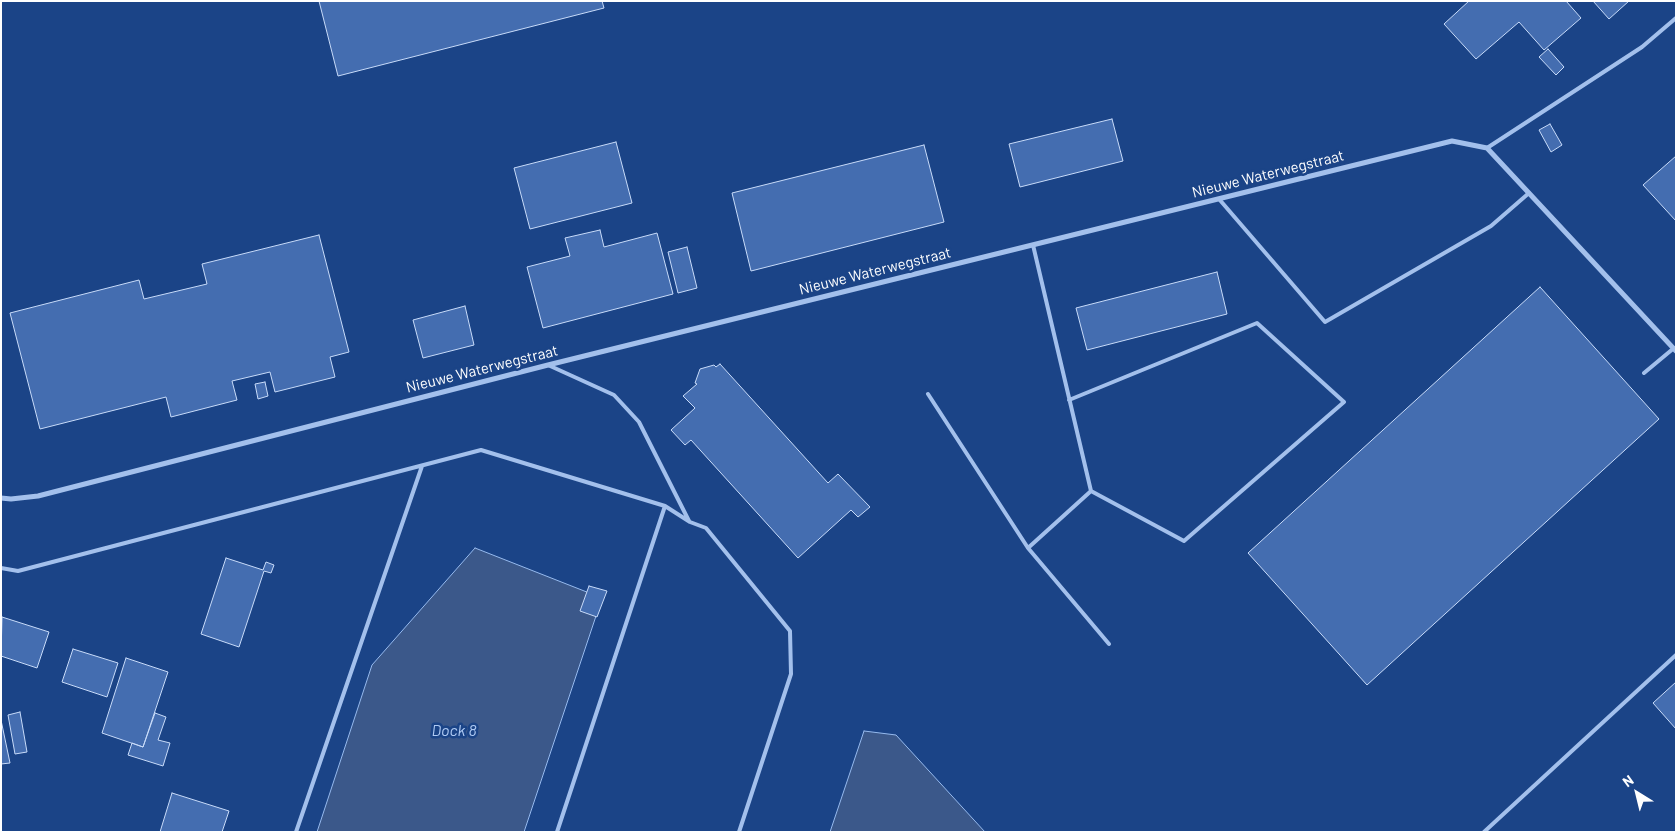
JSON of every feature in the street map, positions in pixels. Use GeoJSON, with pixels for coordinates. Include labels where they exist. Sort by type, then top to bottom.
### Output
{"type":"FeatureCollection","features":[{"type":"Feature","properties":{"kind":"street","name":"Nieuwe Waterwegstraat"},"geometry":{"type":"LineString","coordinates":[[1,498],[11,499],[38,496],[548,365],[1452,141],[1487,148]]}},
{"type":"Feature","properties":{"kind":"street"},"geometry":{"type":"LineString","coordinates":[[1487,148],[1675,349]]}},
{"type":"Feature","properties":{"kind":"lane"},"geometry":{"type":"LineString","coordinates":[[1487,148],[1642,47],[1676,18]]}},
{"type":"Feature","properties":{"kind":"lane"},"geometry":{"type":"LineString","coordinates":[[1220,199],[1325,322],[1491,226],[1529,193]]}},
{"type":"Feature","properties":{"kind":"lane"},"geometry":{"type":"LineString","coordinates":[[1033,245],[1069,400],[1091,492],[1184,540],[1344,402],[1256,323],[1069,400]]}},
{"type":"Feature","properties":{"kind":"lane"},"geometry":{"type":"LineString","coordinates":[[1644,373],[1675,349]]}},
{"type":"Feature","properties":{"kind":"lane"},"geometry":{"type":"LineString","coordinates":[[548,365],[614,395],[639,422],[690,522]]}},
{"type":"Feature","properties":{"kind":"lane"},"geometry":{"type":"LineString","coordinates":[[928,394],[1028,548],[1108,644]]}},
{"type":"Feature","properties":{"kind":"lane"},"geometry":{"type":"LineString","coordinates":[[1,568],[18,571],[481,450],[665,506],[690,522],[706,528],[790,630],[792,674],[740,832]]}},
{"type":"Feature","properties":{"kind":"lane"},"geometry":{"type":"LineString","coordinates":[[296,832],[422,466]]}},
{"type":"Feature","properties":{"kind":"lane"},"geometry":{"type":"LineString","coordinates":[[1028,548],[1091,492]]}},
{"type":"Feature","properties":{"kind":"lane"},"geometry":{"type":"LineString","coordinates":[[557,832],[665,506]]}},
{"type":"Feature","properties":{"kind":"lane"},"geometry":{"type":"LineString","coordinates":[[1484,832],[1676,654]]}},
{"type":"Feature","properties":{"kind":"water","name":"Dock 8"},"geometry":{"type":"Polygon","coordinates":[[[475,548],[602,598],[524,832],[317,832],[372,665],[475,548]]]}},
{"type":"Feature","properties":{"kind":"water"},"geometry":{"type":"Polygon","coordinates":[[[864,731],[896,735],[985,832],[830,832],[864,731]]]}},
{"type":"Feature","properties":{"kind":"building"},"geometry":{"type":"Polygon","coordinates":[[[319,1],[602,1],[604,8],[338,76],[319,1]]]}},
{"type":"Feature","properties":{"kind":"building"},"geometry":{"type":"Polygon","coordinates":[[[1469,1],[1566,1],[1581,18],[1544,50],[1519,22],[1476,59],[1444,24],[1469,1]]]}},
{"type":"Feature","properties":{"kind":"building"},"geometry":{"type":"Polygon","coordinates":[[[1593,1],[1629,1],[1609,19],[1593,1]]]}},
{"type":"Feature","properties":{"kind":"building"},"geometry":{"type":"Polygon","coordinates":[[[1548,49],[1564,67],[1556,75],[1539,57],[1548,49]]]}},
{"type":"Feature","properties":{"kind":"building"},"geometry":{"type":"Polygon","coordinates":[[[1112,119],[1123,161],[1020,187],[1009,144],[1112,119]]]}},
{"type":"Feature","properties":{"kind":"building"},"geometry":{"type":"Polygon","coordinates":[[[1550,124],[1562,145],[1551,152],[1539,130],[1550,124]]]}},
{"type":"Feature","properties":{"kind":"building"},"geometry":{"type":"Polygon","coordinates":[[[616,142],[632,203],[530,229],[514,168],[616,142]]]}},
{"type":"Feature","properties":{"kind":"building"},"geometry":{"type":"Polygon","coordinates":[[[924,145],[944,222],[751,271],[732,193],[924,145]]]}},
{"type":"Feature","properties":{"kind":"building"},"geometry":{"type":"Polygon","coordinates":[[[1676,156],[1676,221],[1643,185],[1676,156]]]}},
{"type":"Feature","properties":{"kind":"building"},"geometry":{"type":"Polygon","coordinates":[[[600,230],[604,247],[657,233],[673,294],[543,328],[527,267],[570,256],[565,238],[600,230]]]}},
{"type":"Feature","properties":{"kind":"building"},"geometry":{"type":"Polygon","coordinates":[[[319,235],[349,352],[330,357],[335,377],[275,392],[270,372],[232,381],[237,400],[171,417],[166,397],[40,429],[10,313],[139,280],[144,299],[207,284],[202,264],[319,235]]]}},
{"type":"Feature","properties":{"kind":"building"},"geometry":{"type":"Polygon","coordinates":[[[687,247],[697,288],[678,293],[668,252],[687,247]]]}},
{"type":"Feature","properties":{"kind":"building"},"geometry":{"type":"Polygon","coordinates":[[[1217,272],[1227,314],[1087,350],[1076,308],[1217,272]]]}},
{"type":"Feature","properties":{"kind":"building"},"geometry":{"type":"Polygon","coordinates":[[[1540,287],[1659,419],[1367,685],[1248,553],[1540,287]]]}},
{"type":"Feature","properties":{"kind":"building"},"geometry":{"type":"Polygon","coordinates":[[[465,306],[474,345],[423,358],[413,320],[465,306]]]}},
{"type":"Feature","properties":{"kind":"building"},"geometry":{"type":"Polygon","coordinates":[[[720,364],[828,483],[838,474],[870,507],[858,517],[851,510],[798,558],[691,440],[685,445],[671,430],[695,408],[683,396],[697,384],[695,383],[700,369],[714,365],[716,367],[720,364]]]}},
{"type":"Feature","properties":{"kind":"building"},"geometry":{"type":"Polygon","coordinates":[[[265,382],[268,396],[258,399],[255,384],[265,382]]]}},
{"type":"Feature","properties":{"kind":"building"},"geometry":{"type":"Polygon","coordinates":[[[226,558],[263,570],[266,562],[274,565],[271,573],[264,571],[239,647],[201,634],[226,558]]]}},
{"type":"Feature","properties":{"kind":"building"},"geometry":{"type":"Polygon","coordinates":[[[589,586],[607,591],[597,617],[580,611],[589,586]]]}},
{"type":"Feature","properties":{"kind":"building"},"geometry":{"type":"Polygon","coordinates":[[[2,617],[49,632],[37,668],[1,656],[2,617]]]}},
{"type":"Feature","properties":{"kind":"building"},"geometry":{"type":"Polygon","coordinates":[[[73,649],[118,663],[107,697],[62,682],[73,649]]]}},
{"type":"Feature","properties":{"kind":"building"},"geometry":{"type":"Polygon","coordinates":[[[126,658],[168,672],[143,747],[102,733],[126,658]]]}},
{"type":"Feature","properties":{"kind":"building"},"geometry":{"type":"Polygon","coordinates":[[[1676,682],[1676,729],[1653,703],[1676,682]]]}},
{"type":"Feature","properties":{"kind":"building"},"geometry":{"type":"Polygon","coordinates":[[[20,712],[27,752],[15,754],[8,715],[20,712]]]}},
{"type":"Feature","properties":{"kind":"building"},"geometry":{"type":"Polygon","coordinates":[[[155,713],[166,717],[158,740],[170,743],[163,766],[128,755],[132,743],[143,747],[155,713]]]}},
{"type":"Feature","properties":{"kind":"building"},"geometry":{"type":"Polygon","coordinates":[[[1,720],[10,763],[1,764],[1,720]]]}},
{"type":"Feature","properties":{"kind":"building"},"geometry":{"type":"Polygon","coordinates":[[[172,793],[229,811],[222,832],[160,832],[172,793]]]}}]}
